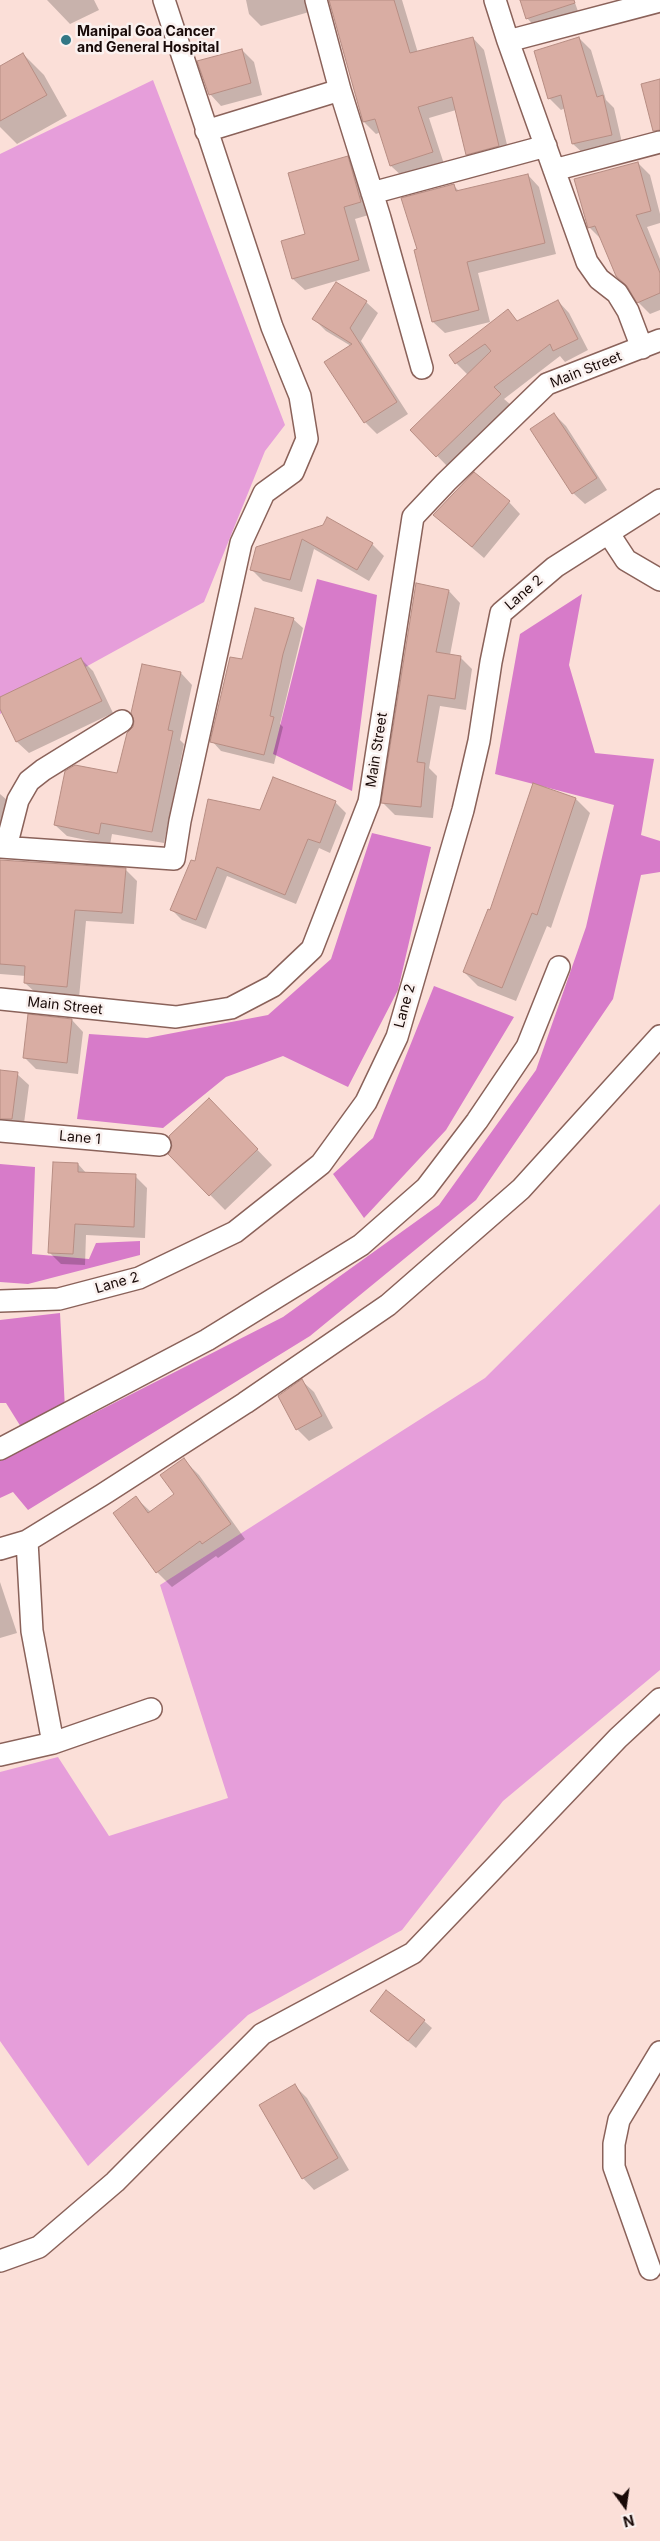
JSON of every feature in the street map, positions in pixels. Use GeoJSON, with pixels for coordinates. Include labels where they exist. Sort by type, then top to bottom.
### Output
{"type":"FeatureCollection","features":[{"type":"Feature","properties":{"kind":"street"},"geometry":{"type":"LineString","coordinates":[[122,721],[28,781],[18,800],[3,847],[174,859],[180,821],[241,543],[264,493],[293,472],[308,438],[300,396],[272,327],[164,0]]}},
{"type":"Feature","properties":{"kind":"street"},"geometry":{"type":"LineString","coordinates":[[316,0],[340,90],[372,193],[422,368]]}},
{"type":"Feature","properties":{"kind":"street"},"geometry":{"type":"LineString","coordinates":[[495,0],[587,262],[599,279],[617,292],[651,344]]}},
{"type":"Feature","properties":{"kind":"street"},"geometry":{"type":"LineString","coordinates":[[508,41],[660,1]]}},
{"type":"Feature","properties":{"kind":"street"},"geometry":{"type":"LineString","coordinates":[[206,131],[340,90]]}},
{"type":"Feature","properties":{"kind":"street"},"geometry":{"type":"LineString","coordinates":[[554,170],[660,142]]}},
{"type":"Feature","properties":{"kind":"street"},"geometry":{"type":"LineString","coordinates":[[372,193],[546,146]]}},
{"type":"Feature","properties":{"kind":"street","name":"Main Street"},"geometry":{"type":"LineString","coordinates":[[0,999],[176,1017],[231,1008],[273,986],[312,949],[369,802],[413,517],[446,482],[547,384],[651,344]]}},
{"type":"Feature","properties":{"kind":"street","name":"Lane 2"},"geometry":{"type":"LineString","coordinates":[[0,1301],[59,1299],[139,1278],[235,1232],[321,1164],[366,1102],[397,1037],[465,801],[479,741],[491,662],[501,613],[555,567],[660,500]]}},
{"type":"Feature","properties":{"kind":"street"},"geometry":{"type":"LineString","coordinates":[[609,534],[626,560],[660,580]]}},
{"type":"Feature","properties":{"kind":"street"},"geometry":{"type":"LineString","coordinates":[[0,1449],[207,1340],[361,1246],[426,1188],[477,1121],[526,1047],[560,968]]}},
{"type":"Feature","properties":{"kind":"street"},"geometry":{"type":"LineString","coordinates":[[0,1549],[27,1541],[102,1495],[237,1408],[388,1305],[521,1189],[660,1036]]}},
{"type":"Feature","properties":{"kind":"street","name":"Lane 1"},"geometry":{"type":"LineString","coordinates":[[0,1131],[160,1145]]}},
{"type":"Feature","properties":{"kind":"street"},"geometry":{"type":"LineString","coordinates":[[27,1541],[32,1631],[53,1743]]}},
{"type":"Feature","properties":{"kind":"street"},"geometry":{"type":"LineString","coordinates":[[0,2261],[39,2247],[115,2182],[262,2034],[413,1953],[618,1738],[660,1699]]}},
{"type":"Feature","properties":{"kind":"street"},"geometry":{"type":"LineString","coordinates":[[0,1755],[53,1743],[151,1709]]}},
{"type":"Feature","properties":{"kind":"street"},"geometry":{"type":"LineString","coordinates":[[650,2269],[614,2167],[614,2144],[620,2120],[660,2052]]}},
{"type":"Feature","properties":{"kind":"shaded area"},"geometry":{"type":"Polygon","coordinates":[[[153,80],[285,425],[265,451],[204,602],[0,714],[0,154],[153,80]]]}},
{"type":"Feature","properties":{"kind":"shaded area"},"geometry":{"type":"Polygon","coordinates":[[[317,579],[377,595],[352,791],[273,754],[317,579]]]}},
{"type":"Feature","properties":{"kind":"shaded area"},"geometry":{"type":"Polygon","coordinates":[[[582,594],[569,665],[595,753],[654,759],[641,835],[660,841],[660,872],[641,875],[613,999],[476,1200],[310,1336],[28,1510],[13,1492],[0,1498],[0,1461],[283,1317],[439,1205],[536,1070],[586,927],[614,805],[495,774],[520,634],[582,594]]]}},
{"type":"Feature","properties":{"kind":"shaded area"},"geometry":{"type":"Polygon","coordinates":[[[372,833],[431,847],[398,990],[348,1087],[283,1056],[226,1077],[163,1128],[77,1119],[89,1034],[147,1038],[268,1015],[331,959],[372,833]]]}},
{"type":"Feature","properties":{"kind":"shaded area"},"geometry":{"type":"Polygon","coordinates":[[[434,986],[514,1017],[446,1130],[364,1218],[333,1174],[373,1138],[434,986]]]}},
{"type":"Feature","properties":{"kind":"shaded area"},"geometry":{"type":"Polygon","coordinates":[[[0,1164],[35,1167],[32,1254],[89,1259],[96,1243],[140,1241],[140,1255],[28,1284],[0,1282],[0,1164]]]}},
{"type":"Feature","properties":{"kind":"shaded area"},"geometry":{"type":"Polygon","coordinates":[[[660,1204],[660,1670],[503,1801],[402,1930],[248,2015],[88,2166],[0,2041],[0,1772],[58,1757],[109,1836],[228,1798],[160,1585],[485,1378],[660,1204]]]}},
{"type":"Feature","properties":{"kind":"shaded area"},"geometry":{"type":"Polygon","coordinates":[[[60,1313],[65,1409],[21,1427],[6,1403],[0,1403],[0,1320],[60,1313]]]}},
{"type":"Feature","properties":{"kind":"building"},"geometry":{"type":"Polygon","coordinates":[[[329,0],[394,0],[410,53],[473,37],[499,146],[466,155],[452,97],[418,107],[433,152],[390,166],[375,119],[363,122],[329,0]]]}},
{"type":"Feature","properties":{"kind":"building"},"geometry":{"type":"Polygon","coordinates":[[[520,0],[574,0],[575,3],[526,19],[520,0]]]}},
{"type":"Feature","properties":{"kind":"building"},"geometry":{"type":"Polygon","coordinates":[[[579,37],[597,97],[603,95],[612,135],[572,144],[561,95],[548,99],[534,51],[579,37]]]}},
{"type":"Feature","properties":{"kind":"building"},"geometry":{"type":"Polygon","coordinates":[[[242,49],[251,83],[209,95],[197,61],[242,49]]]}},
{"type":"Feature","properties":{"kind":"building"},"geometry":{"type":"Polygon","coordinates":[[[23,53],[47,95],[0,121],[0,66],[23,53]]]}},
{"type":"Feature","properties":{"kind":"building"},"geometry":{"type":"Polygon","coordinates":[[[660,79],[660,130],[653,131],[641,84],[660,79]]]}},
{"type":"Feature","properties":{"kind":"building"},"geometry":{"type":"Polygon","coordinates":[[[348,156],[361,202],[344,207],[359,260],[292,279],[281,241],[305,234],[288,173],[348,156]]]}},
{"type":"Feature","properties":{"kind":"building"},"geometry":{"type":"Polygon","coordinates":[[[638,162],[651,211],[636,215],[660,273],[660,293],[637,303],[627,286],[616,276],[595,226],[588,228],[574,179],[638,162]]]}},
{"type":"Feature","properties":{"kind":"building"},"geometry":{"type":"Polygon","coordinates":[[[528,174],[545,243],[467,262],[479,310],[432,322],[414,250],[417,249],[401,198],[454,184],[456,191],[528,174]]]}},
{"type":"Feature","properties":{"kind":"building"},"geometry":{"type":"Polygon","coordinates":[[[336,282],[367,301],[350,328],[397,402],[364,423],[324,362],[352,344],[312,319],[336,282]]]}},
{"type":"Feature","properties":{"kind":"building"},"geometry":{"type":"Polygon","coordinates":[[[558,300],[578,339],[553,351],[550,344],[494,387],[501,394],[436,457],[410,430],[491,351],[485,344],[455,364],[449,355],[508,309],[517,321],[558,300]]]}},
{"type":"Feature","properties":{"kind":"building"},"geometry":{"type":"Polygon","coordinates":[[[554,413],[597,478],[572,494],[530,429],[554,413]]]}},
{"type":"Feature","properties":{"kind":"building"},"geometry":{"type":"Polygon","coordinates":[[[474,472],[510,501],[472,547],[433,515],[474,472]]]}},
{"type":"Feature","properties":{"kind":"building"},"geometry":{"type":"Polygon","coordinates":[[[327,517],[373,543],[357,570],[302,539],[290,580],[250,570],[256,547],[323,525],[327,517]]]}},
{"type":"Feature","properties":{"kind":"building"},"geometry":{"type":"Polygon","coordinates":[[[416,583],[449,590],[436,652],[461,656],[455,699],[428,695],[417,762],[425,763],[421,807],[381,803],[416,583]]]}},
{"type":"Feature","properties":{"kind":"building"},"geometry":{"type":"Polygon","coordinates":[[[255,608],[294,618],[283,654],[270,716],[274,717],[264,755],[210,742],[230,657],[242,659],[255,608]]]}},
{"type":"Feature","properties":{"kind":"building"},"geometry":{"type":"Polygon","coordinates":[[[81,658],[102,701],[16,742],[0,709],[0,697],[81,658]]]}},
{"type":"Feature","properties":{"kind":"building"},"geometry":{"type":"Polygon","coordinates":[[[142,664],[181,672],[168,730],[173,731],[152,832],[101,823],[99,834],[54,825],[65,771],[75,765],[117,773],[127,733],[133,727],[134,721],[131,713],[142,664]]]}},
{"type":"Feature","properties":{"kind":"building"},"geometry":{"type":"Polygon","coordinates":[[[273,777],[336,801],[320,843],[308,839],[285,895],[217,867],[196,920],[170,910],[191,860],[195,861],[208,799],[260,810],[273,777]]]}},
{"type":"Feature","properties":{"kind":"building"},"geometry":{"type":"Polygon","coordinates":[[[533,783],[576,798],[537,915],[532,913],[502,988],[463,972],[488,909],[490,910],[533,783]]]}},
{"type":"Feature","properties":{"kind":"building"},"geometry":{"type":"Polygon","coordinates":[[[0,860],[126,868],[122,913],[75,910],[67,987],[24,983],[25,966],[0,964],[0,860]]]}},
{"type":"Feature","properties":{"kind":"building"},"geometry":{"type":"Polygon","coordinates":[[[28,1014],[72,1019],[67,1063],[23,1058],[28,1014]]]}},
{"type":"Feature","properties":{"kind":"building"},"geometry":{"type":"Polygon","coordinates":[[[0,1070],[18,1072],[12,1119],[0,1119],[0,1070]]]}},
{"type":"Feature","properties":{"kind":"building"},"geometry":{"type":"Polygon","coordinates":[[[209,1098],[258,1149],[209,1196],[168,1154],[172,1146],[169,1136],[209,1098]]]}},
{"type":"Feature","properties":{"kind":"building"},"geometry":{"type":"Polygon","coordinates":[[[53,1162],[78,1163],[78,1172],[136,1174],[134,1227],[75,1224],[73,1254],[48,1253],[53,1162]]]}},
{"type":"Feature","properties":{"kind":"building"},"geometry":{"type":"Polygon","coordinates":[[[302,1379],[322,1416],[296,1430],[278,1396],[302,1379]]]}},
{"type":"Feature","properties":{"kind":"building"},"geometry":{"type":"Polygon","coordinates":[[[184,1458],[231,1524],[202,1544],[200,1541],[156,1573],[113,1513],[136,1496],[148,1513],[174,1494],[160,1475],[184,1458]]]}},
{"type":"Feature","properties":{"kind":"building"},"geometry":{"type":"Polygon","coordinates":[[[386,1990],[425,2020],[408,2041],[370,2011],[386,1990]]]}},
{"type":"Feature","properties":{"kind":"building"},"geometry":{"type":"Polygon","coordinates":[[[295,2084],[338,2158],[302,2179],[259,2105],[295,2084]]]}},
{"type":"Feature","properties":{"kind":"place","name":"Manipal Goa Cancer and General Hospital"},"geometry":{"type":"Point","coordinates":[66,40]}}]}
